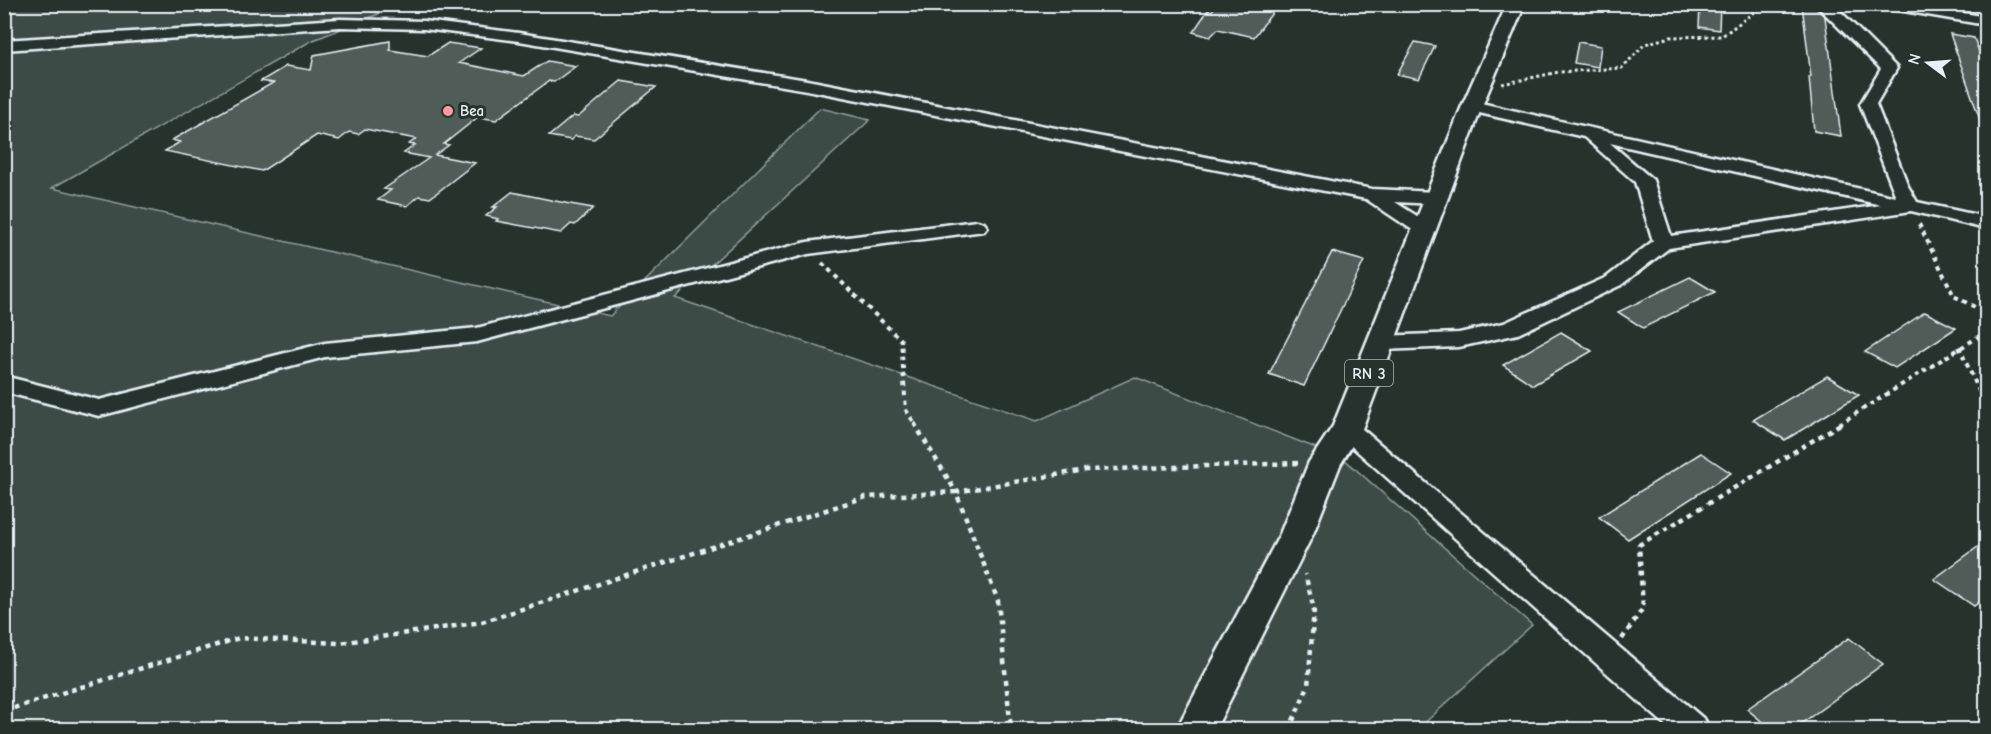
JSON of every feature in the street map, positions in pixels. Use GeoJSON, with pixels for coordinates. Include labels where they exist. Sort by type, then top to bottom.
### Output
{"type":"FeatureCollection","features":[{"type":"Feature","properties":{"kind":"main road","name":"RN 3"},"geometry":{"type":"LineString","coordinates":[[1195,729],[1296,534],[1325,462],[1347,429],[1436,198],[1516,4]]}},
{"type":"Feature","properties":{"kind":"street"},"geometry":{"type":"LineString","coordinates":[[1822,4],[1831,10],[1889,68],[1868,104],[1899,186],[1910,206]]}},
{"type":"Feature","properties":{"kind":"street"},"geometry":{"type":"LineString","coordinates":[[1886,4],[1986,21]]}},
{"type":"Feature","properties":{"kind":"street"},"geometry":{"type":"LineString","coordinates":[[1938,4],[1986,13]]}},
{"type":"Feature","properties":{"kind":"street"},"geometry":{"type":"LineString","coordinates":[[4,45],[339,23],[424,25],[519,37],[807,85],[1372,195],[1436,198]]}},
{"type":"Feature","properties":{"kind":"street"},"geometry":{"type":"LineString","coordinates":[[1476,98],[1588,133],[1986,223]]}},
{"type":"Feature","properties":{"kind":"street"},"geometry":{"type":"LineString","coordinates":[[1588,133],[1644,180],[1663,243]]}},
{"type":"Feature","properties":{"kind":"street"},"geometry":{"type":"LineString","coordinates":[[1372,195],[1424,229]]}},
{"type":"Feature","properties":{"kind":"street"},"geometry":{"type":"LineString","coordinates":[[1380,344],[1459,340],[1510,329],[1614,281],[1663,243],[1910,206]]}},
{"type":"Feature","properties":{"kind":"street"},"geometry":{"type":"LineString","coordinates":[[4,384],[99,408],[325,350],[477,335],[807,248],[977,227]]}},
{"type":"Feature","properties":{"kind":"street"},"geometry":{"type":"LineString","coordinates":[[1347,429],[1694,729]]}},
{"type":"Feature","properties":{"kind":"path"},"geometry":{"type":"LineString","coordinates":[[1476,98],[1559,72],[1622,68],[1645,44],[1670,37],[1722,36],[1764,4]]}},
{"type":"Feature","properties":{"kind":"path"},"geometry":{"type":"LineString","coordinates":[[1910,206],[1954,296],[1986,313]]}},
{"type":"Feature","properties":{"kind":"path"},"geometry":{"type":"LineString","coordinates":[[807,248],[901,340],[906,410],[956,492],[998,601],[1011,729]]}},
{"type":"Feature","properties":{"kind":"path"},"geometry":{"type":"LineString","coordinates":[[1610,657],[1643,608],[1639,545],[1875,403],[1959,346],[1986,332]]}},
{"type":"Feature","properties":{"kind":"path"},"geometry":{"type":"LineString","coordinates":[[1959,346],[1986,406]]}},
{"type":"Feature","properties":{"kind":"path"},"geometry":{"type":"LineString","coordinates":[[4,711],[239,638],[340,643],[482,622],[866,497],[956,492],[1085,470],[1325,462]]}},
{"type":"Feature","properties":{"kind":"path"},"geometry":{"type":"LineString","coordinates":[[1289,729],[1308,686],[1314,609],[1296,534]]}},
{"type":"Feature","properties":{"kind":"shaded area"},"geometry":{"type":"Polygon","coordinates":[[[318,4],[381,13],[311,41],[52,188],[610,316],[820,108],[870,120],[675,298],[1037,421],[1135,377],[1344,459],[1532,625],[1418,729],[5,730],[4,8],[13,5],[318,4]]]}},
{"type":"Feature","properties":{"kind":"building"},"geometry":{"type":"Polygon","coordinates":[[[1216,4],[1279,4],[1254,37],[1218,29],[1210,37],[1193,32],[1208,10],[1212,11],[1216,4]]]}},
{"type":"Feature","properties":{"kind":"building"},"geometry":{"type":"Polygon","coordinates":[[[1700,4],[1720,4],[1719,30],[1699,27],[1700,4]]]}},
{"type":"Feature","properties":{"kind":"building"},"geometry":{"type":"Polygon","coordinates":[[[1802,5],[1815,7],[1825,17],[1841,136],[1814,131],[1809,77],[1811,77],[1802,5]]]}},
{"type":"Feature","properties":{"kind":"building"},"geometry":{"type":"Polygon","coordinates":[[[1950,34],[1974,38],[1986,71],[1986,130],[1984,131],[1950,34]]]}},
{"type":"Feature","properties":{"kind":"building"},"geometry":{"type":"Polygon","coordinates":[[[390,41],[390,50],[428,56],[448,43],[481,48],[459,63],[524,76],[547,61],[576,66],[554,82],[549,81],[496,120],[478,117],[444,144],[449,145],[435,155],[475,163],[430,198],[419,196],[407,206],[378,200],[391,190],[384,189],[429,158],[404,153],[415,145],[409,144],[416,139],[365,129],[358,134],[349,132],[339,140],[317,135],[262,171],[165,151],[180,142],[172,140],[273,83],[261,81],[286,66],[311,70],[314,55],[390,41]]]}},
{"type":"Feature","properties":{"kind":"building"},"geometry":{"type":"Polygon","coordinates":[[[1415,42],[1435,46],[1419,79],[1397,74],[1415,42]]]}},
{"type":"Feature","properties":{"kind":"building"},"geometry":{"type":"Polygon","coordinates":[[[1578,42],[1601,46],[1598,67],[1574,63],[1578,42]]]}},
{"type":"Feature","properties":{"kind":"building"},"geometry":{"type":"Polygon","coordinates":[[[621,81],[656,87],[594,139],[575,136],[571,140],[549,136],[573,116],[578,117],[621,81]]]}},
{"type":"Feature","properties":{"kind":"building"},"geometry":{"type":"Polygon","coordinates":[[[512,192],[593,208],[575,225],[571,224],[561,233],[496,221],[498,219],[486,216],[497,207],[493,207],[512,192]]]}},
{"type":"Feature","properties":{"kind":"building"},"geometry":{"type":"Polygon","coordinates":[[[1332,252],[1364,261],[1304,386],[1269,374],[1332,252]]]}},
{"type":"Feature","properties":{"kind":"building"},"geometry":{"type":"Polygon","coordinates":[[[1690,277],[1715,292],[1643,328],[1618,312],[1690,277]]]}},
{"type":"Feature","properties":{"kind":"building"},"geometry":{"type":"Polygon","coordinates":[[[1925,312],[1956,328],[1895,368],[1865,352],[1925,312]]]}},
{"type":"Feature","properties":{"kind":"building"},"geometry":{"type":"Polygon","coordinates":[[[1561,332],[1592,351],[1533,385],[1503,365],[1561,332]]]}},
{"type":"Feature","properties":{"kind":"building"},"geometry":{"type":"Polygon","coordinates":[[[1827,376],[1859,395],[1785,440],[1753,420],[1827,376]]]}},
{"type":"Feature","properties":{"kind":"building"},"geometry":{"type":"Polygon","coordinates":[[[1701,453],[1731,473],[1628,539],[1599,517],[1701,453]]]}},
{"type":"Feature","properties":{"kind":"building"},"geometry":{"type":"Polygon","coordinates":[[[1986,541],[1986,597],[1974,606],[1934,579],[1986,541]]]}},
{"type":"Feature","properties":{"kind":"building"},"geometry":{"type":"Polygon","coordinates":[[[1849,638],[1883,664],[1794,729],[1771,729],[1747,709],[1849,638]]]}},
{"type":"Feature","properties":{"kind":"place","name":"Bea"},"geometry":{"type":"Point","coordinates":[448,111]}}]}
